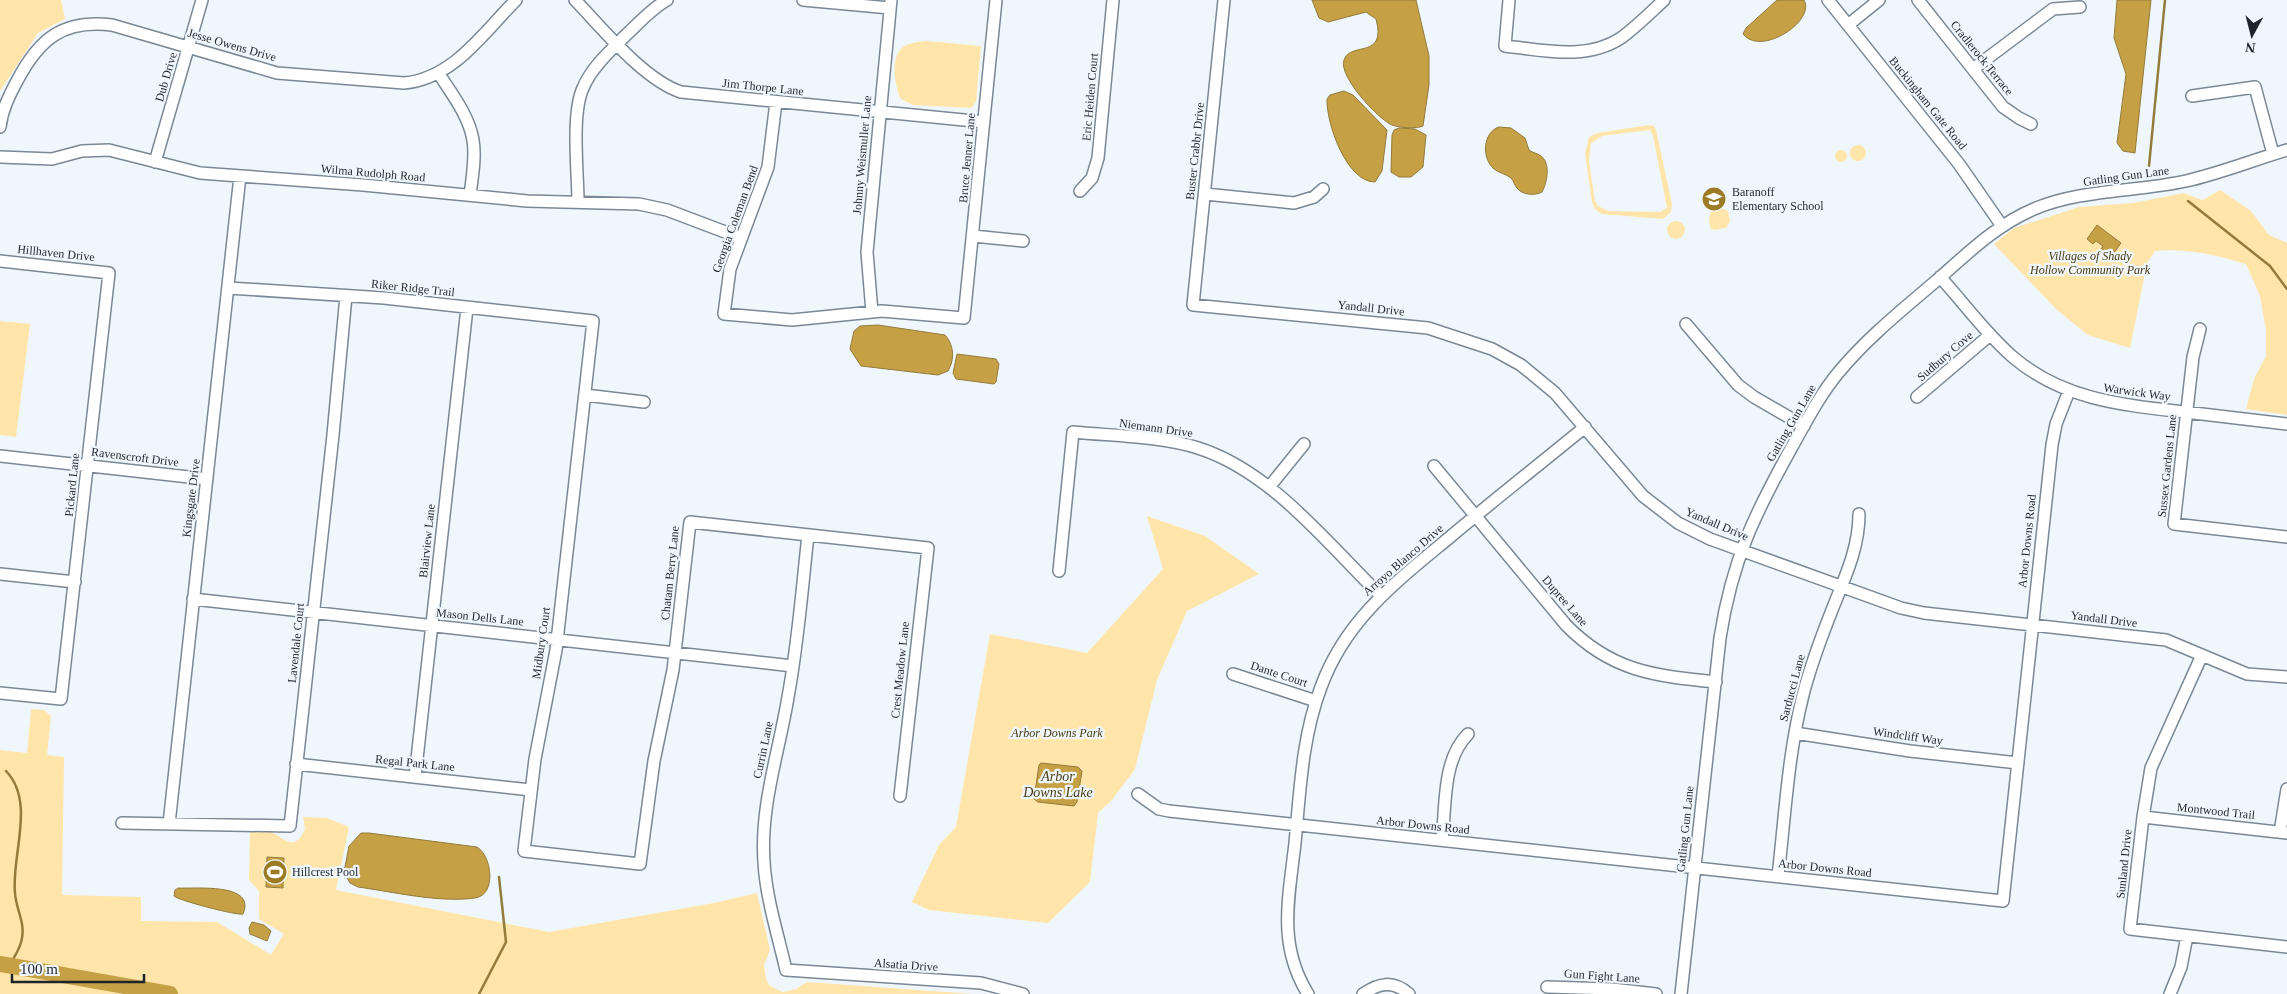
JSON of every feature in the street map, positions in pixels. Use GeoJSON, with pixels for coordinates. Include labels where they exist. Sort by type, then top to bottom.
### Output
{"type":"FeatureCollection","features":[{"type":"Feature","properties":{"kind":"street","name":"Dub Drive"},"geometry":{"type":"LineString","coordinates":[[155,162],[202,0]]}},
{"type":"Feature","properties":{"kind":"street","name":"Jesse Owens Drive"},"geometry":{"type":"LineString","coordinates":[[0,128],[7,100],[32,54],[49,38],[68,27],[88,23],[112,25],[259,69],[316,77],[404,83],[421,81],[439,74],[458,59],[516,0]]}},
{"type":"Feature","properties":{"kind":"street","name":"Jim Thorpe Lane"},"geometry":{"type":"LineString","coordinates":[[575,0],[652,77],[671,88],[693,94],[984,122]]}},
{"type":"Feature","properties":{"kind":"street"},"geometry":{"type":"LineString","coordinates":[[578,202],[577,116],[582,90],[592,73],[618,44],[655,8],[667,0]]}},
{"type":"Feature","properties":{"kind":"street"},"geometry":{"type":"LineString","coordinates":[[803,0],[891,4]]}},
{"type":"Feature","properties":{"kind":"street","name":"Bruce Jenner Lane"},"geometry":{"type":"LineString","coordinates":[[964,318],[996,0]]}},
{"type":"Feature","properties":{"kind":"street","name":"Eric Heiden Court"},"geometry":{"type":"LineString","coordinates":[[1080,192],[1092,178],[1098,158],[1113,0]]}},
{"type":"Feature","properties":{"kind":"street","name":"Buster Crabbr Drive"},"geometry":{"type":"LineString","coordinates":[[1193,305],[1224,0]]}},
{"type":"Feature","properties":{"kind":"street"},"geometry":{"type":"LineString","coordinates":[[1510,0],[1505,46],[1563,53],[1584,52],[1602,48],[1631,30],[1664,0]]}},
{"type":"Feature","properties":{"kind":"street","name":"Buckingham Gate Road"},"geometry":{"type":"LineString","coordinates":[[1828,0],[1959,164],[2002,226]]}},
{"type":"Feature","properties":{"kind":"street"},"geometry":{"type":"LineString","coordinates":[[1848,25],[1879,0]]}},
{"type":"Feature","properties":{"kind":"street","name":"Cradlerock Terrace"},"geometry":{"type":"LineString","coordinates":[[1918,0],[2003,107],[2031,124]]}},
{"type":"Feature","properties":{"kind":"street","name":"Johnny Weismuller Lane"},"geometry":{"type":"LineString","coordinates":[[872,312],[867,252],[891,4]]}},
{"type":"Feature","properties":{"kind":"street"},"geometry":{"type":"LineString","coordinates":[[1973,69],[2053,9],[2080,7]]}},
{"type":"Feature","properties":{"kind":"street"},"geometry":{"type":"LineString","coordinates":[[439,74],[463,113],[471,131],[474,150],[470,196]]}},
{"type":"Feature","properties":{"kind":"street"},"geometry":{"type":"LineString","coordinates":[[2192,96],[2255,87],[2273,154]]}},
{"type":"Feature","properties":{"kind":"street","name":"Georgia Coleman Bend"},"geometry":{"type":"LineString","coordinates":[[776,102],[768,167],[729,274],[724,314],[792,320],[892,311],[964,318]]}},
{"type":"Feature","properties":{"kind":"street","name":"Wilma Rudolph Road"},"geometry":{"type":"LineString","coordinates":[[0,157],[52,159],[94,149],[124,153],[191,172],[546,203],[622,202],[653,206],[741,238]]}},
{"type":"Feature","properties":{"kind":"street","name":"Gatling Gun Lane"},"geometry":{"type":"LineString","coordinates":[[1681,994],[1726,600],[1741,550],[1766,493],[1821,396],[1851,357],[1972,248],[2018,216],[2049,203],[2186,181],[2287,150]]}},
{"type":"Feature","properties":{"kind":"street","name":"Kingsgate Drive"},"geometry":{"type":"LineString","coordinates":[[169,824],[240,176]]}},
{"type":"Feature","properties":{"kind":"street"},"geometry":{"type":"LineString","coordinates":[[1204,194],[1294,203],[1314,197],[1323,189]]}},
{"type":"Feature","properties":{"kind":"street"},"geometry":{"type":"LineString","coordinates":[[973,236],[1023,241]]}},
{"type":"Feature","properties":{"kind":"street","name":"Hillhaven Drive"},"geometry":{"type":"LineString","coordinates":[[0,261],[109,273]]}},
{"type":"Feature","properties":{"kind":"street","name":"Pickard Lane"},"geometry":{"type":"LineString","coordinates":[[0,693],[61,699],[109,273]]}},
{"type":"Feature","properties":{"kind":"street","name":"Warwick Way"},"geometry":{"type":"LineString","coordinates":[[1940,277],[1990,335],[2031,371],[2069,391],[2120,406],[2287,424]]}},
{"type":"Feature","properties":{"kind":"street","name":"Riker Ridge Trail"},"geometry":{"type":"LineString","coordinates":[[229,288],[346,296],[593,322]]}},
{"type":"Feature","properties":{"kind":"street","name":"Lavendale Court"},"geometry":{"type":"LineString","coordinates":[[122,823],[290,826],[346,296]]}},
{"type":"Feature","properties":{"kind":"street","name":"Yandall Drive"},"geometry":{"type":"LineString","coordinates":[[1193,305],[1414,326],[1464,338],[1500,352],[1540,379],[1555,393],[1637,489],[1658,509],[1700,534],[1900,608],[1924,613],[2166,640],[2247,674],[2287,677]]}},
{"type":"Feature","properties":{"kind":"street","name":"Blairview Lane"},"geometry":{"type":"LineString","coordinates":[[415,777],[468,308]]}},
{"type":"Feature","properties":{"kind":"street","name":"Midbury Court"},"geometry":{"type":"LineString","coordinates":[[593,322],[557,639],[531,790],[524,851],[640,864]]}},
{"type":"Feature","properties":{"kind":"street"},"geometry":{"type":"LineString","coordinates":[[1686,324],[1738,385],[1754,397],[1804,426]]}},
{"type":"Feature","properties":{"kind":"street","name":"Sussex Gardens Lane"},"geometry":{"type":"LineString","coordinates":[[2200,329],[2193,357],[2174,524],[2287,537]]}},
{"type":"Feature","properties":{"kind":"street","name":"Sudbury Cove"},"geometry":{"type":"LineString","coordinates":[[1918,397],[1990,335]]}},
{"type":"Feature","properties":{"kind":"street","name":"Arbor Downs Road"},"geometry":{"type":"LineString","coordinates":[[1138,794],[1159,809],[1168,811],[2003,901],[2052,444],[2056,424],[2069,391]]}},
{"type":"Feature","properties":{"kind":"street"},"geometry":{"type":"LineString","coordinates":[[585,395],[644,402]]}},
{"type":"Feature","properties":{"kind":"street","name":"Arroyo Blanco Drive"},"geometry":{"type":"LineString","coordinates":[[1308,994],[1294,967],[1287,933],[1305,749],[1316,700],[1328,669],[1344,640],[1380,595],[1585,428]]}},
{"type":"Feature","properties":{"kind":"street","name":"Niemann Drive"},"geometry":{"type":"LineString","coordinates":[[1059,571],[1073,432],[1165,441],[1197,447],[1235,464],[1270,486],[1380,595]]}},
{"type":"Feature","properties":{"kind":"street"},"geometry":{"type":"LineString","coordinates":[[1270,486],[1304,444]]}},
{"type":"Feature","properties":{"kind":"street","name":"Ravenscroft Drive"},"geometry":{"type":"LineString","coordinates":[[0,456],[207,479]]}},
{"type":"Feature","properties":{"kind":"street","name":"Dupree Lane"},"geometry":{"type":"LineString","coordinates":[[1434,466],[1566,625],[1602,656],[1618,664],[1656,676],[1716,682]]}},
{"type":"Feature","properties":{"kind":"street","name":"Sarducci Lane"},"geometry":{"type":"LineString","coordinates":[[1778,876],[1795,734],[1808,676],[1857,540],[1858,514]]}},
{"type":"Feature","properties":{"kind":"street","name":"Chatam Berry Lane"},"geometry":{"type":"LineString","coordinates":[[640,864],[654,762],[676,653],[690,522],[928,548]]}},
{"type":"Feature","properties":{"kind":"street","name":"Currin Lane"},"geometry":{"type":"LineString","coordinates":[[786,970],[768,895],[764,862],[764,841],[770,782],[793,666],[808,535]]}},
{"type":"Feature","properties":{"kind":"street","name":"Crest Meadow Lane"},"geometry":{"type":"LineString","coordinates":[[900,796],[928,548]]}},
{"type":"Feature","properties":{"kind":"street"},"geometry":{"type":"LineString","coordinates":[[0,574],[75,582]]}},
{"type":"Feature","properties":{"kind":"street","name":"Mason Dells Lane"},"geometry":{"type":"LineString","coordinates":[[194,599],[793,666]]}},
{"type":"Feature","properties":{"kind":"street","name":"Sunland Drive"},"geometry":{"type":"LineString","coordinates":[[2202,655],[2151,768],[2143,817],[2130,930],[2287,947]]}},
{"type":"Feature","properties":{"kind":"street","name":"Dante Court"},"geometry":{"type":"LineString","coordinates":[[1233,674],[1316,700]]}},
{"type":"Feature","properties":{"kind":"street"},"geometry":{"type":"LineString","coordinates":[[1442,840],[1451,761],[1459,743],[1468,734]]}},
{"type":"Feature","properties":{"kind":"street","name":"Windcliff Way"},"geometry":{"type":"LineString","coordinates":[[1795,734],[1910,751],[2018,764]]}},
{"type":"Feature","properties":{"kind":"street","name":"Regal Park Lane"},"geometry":{"type":"LineString","coordinates":[[296,764],[531,790]]}},
{"type":"Feature","properties":{"kind":"street"},"geometry":{"type":"LineString","coordinates":[[2283,832],[2283,804],[2287,790]]}},
{"type":"Feature","properties":{"kind":"street","name":"Montwood Trail"},"geometry":{"type":"LineString","coordinates":[[2143,817],[2283,832]]}},
{"type":"Feature","properties":{"kind":"street"},"geometry":{"type":"LineString","coordinates":[[2170,994],[2181,967],[2187,936]]}},
{"type":"Feature","properties":{"kind":"street","name":"Alsatia Drive"},"geometry":{"type":"LineString","coordinates":[[786,970],[981,984],[1023,994]]}},
{"type":"Feature","properties":{"kind":"street"},"geometry":{"type":"LineString","coordinates":[[1364,994],[1374,987],[1388,984],[1396,985],[1409,994]]}},
{"type":"Feature","properties":{"kind":"street","name":"Gun Fight Lane"},"geometry":{"type":"LineString","coordinates":[[1546,987],[1612,989],[1656,994]]}},
{"type":"Feature","properties":{"kind":"green space"},"geometry":{"type":"Polygon","coordinates":[[[0,0],[61,0],[65,19],[38,33],[0,91],[0,0]]]}},
{"type":"Feature","properties":{"kind":"green space"},"geometry":{"type":"Polygon","coordinates":[[[927,41],[981,46],[976,102],[971,108],[913,105],[901,99],[895,74],[898,54],[906,45],[927,41]]]}},
{"type":"Feature","properties":{"kind":"green space"},"geometry":{"type":"Polygon","coordinates":[[[1648,125],[1654,126],[1672,204],[1671,212],[1663,219],[1602,214],[1595,209],[1592,202],[1585,153],[1589,137],[1598,133],[1648,125]],[[1650,130],[1602,136],[1591,143],[1589,161],[1595,201],[1598,206],[1608,211],[1660,212],[1667,208],[1653,136],[1650,130]]]}},
{"type":"Feature","properties":{"kind":"green space"},"geometry":{"type":"Polygon","coordinates":[[[1858,145],[1866,153],[1858,161],[1850,153],[1858,145]]]}},
{"type":"Feature","properties":{"kind":"green space"},"geometry":{"type":"Polygon","coordinates":[[[1839,150],[1843,150],[1847,156],[1843,162],[1839,162],[1835,158],[1835,154],[1839,150]]]}},
{"type":"Feature","properties":{"kind":"green space","name":"Villages of Shady Hollow Community Park"},"geometry":{"type":"Polygon","coordinates":[[[2220,190],[2251,211],[2269,235],[2287,243],[2287,415],[2246,409],[2254,379],[2266,356],[2266,330],[2260,296],[2246,264],[2201,253],[2178,250],[2155,251],[2147,263],[2130,348],[2088,335],[2056,309],[1994,244],[2014,228],[2079,207],[2133,203],[2184,193],[2202,200],[2220,190]]]}},
{"type":"Feature","properties":{"kind":"green space"},"geometry":{"type":"Polygon","coordinates":[[[1717,206],[1728,211],[1730,221],[1726,228],[1714,230],[1710,228],[1709,217],[1713,207],[1717,206]]]}},
{"type":"Feature","properties":{"kind":"green space"},"geometry":{"type":"Polygon","coordinates":[[[1676,221],[1682,224],[1685,230],[1682,236],[1676,239],[1670,236],[1667,230],[1670,224],[1676,221]]]}},
{"type":"Feature","properties":{"kind":"green space"},"geometry":{"type":"Polygon","coordinates":[[[0,321],[30,324],[16,437],[0,435],[0,321]]]}},
{"type":"Feature","properties":{"kind":"green space","name":"Arbor Downs Park"},"geometry":{"type":"Polygon","coordinates":[[[1147,516],[1205,536],[1259,574],[1187,611],[1157,680],[1135,769],[1112,800],[1098,813],[1090,882],[1048,923],[929,910],[912,902],[939,845],[956,827],[990,634],[1087,653],[1163,569],[1147,516]]]}},
{"type":"Feature","properties":{"kind":"green space"},"geometry":{"type":"Polygon","coordinates":[[[31,709],[44,710],[51,716],[47,755],[64,757],[62,895],[141,897],[141,921],[217,922],[271,955],[284,934],[259,919],[259,891],[249,880],[250,831],[268,831],[288,842],[292,842],[301,837],[305,829],[303,817],[327,818],[349,827],[336,890],[549,932],[714,903],[757,893],[770,950],[764,965],[766,979],[770,986],[783,992],[796,989],[807,982],[974,994],[0,994],[0,750],[27,753],[31,709]]]}},
{"type":"Feature","properties":{"kind":"water"},"geometry":{"type":"Polygon","coordinates":[[[1312,0],[1416,0],[1429,56],[1429,85],[1423,126],[1416,128],[1392,125],[1369,106],[1347,76],[1344,60],[1348,54],[1372,45],[1376,40],[1378,32],[1376,19],[1366,12],[1328,22],[1319,18],[1312,0]]]}},
{"type":"Feature","properties":{"kind":"water"},"geometry":{"type":"Polygon","coordinates":[[[1777,0],[1804,0],[1806,8],[1795,26],[1785,34],[1762,41],[1751,40],[1743,34],[1746,28],[1777,0]]]}},
{"type":"Feature","properties":{"kind":"water"},"geometry":{"type":"Polygon","coordinates":[[[2117,0],[2151,0],[2135,153],[2123,151],[2117,143],[2126,74],[2114,38],[2117,0]]]}},
{"type":"Feature","properties":{"kind":"water"},"geometry":{"type":"Polygon","coordinates":[[[1344,91],[1353,95],[1387,130],[1382,171],[1375,182],[1365,179],[1355,172],[1347,162],[1334,135],[1327,99],[1330,95],[1344,91]]]}},
{"type":"Feature","properties":{"kind":"water"},"geometry":{"type":"Polygon","coordinates":[[[1499,127],[1511,128],[1525,138],[1529,150],[1544,159],[1547,173],[1542,192],[1532,194],[1522,192],[1516,187],[1511,178],[1494,169],[1490,164],[1486,152],[1487,140],[1490,134],[1499,127]]]}},
{"type":"Feature","properties":{"kind":"water"},"geometry":{"type":"Polygon","coordinates":[[[1399,128],[1415,129],[1426,135],[1423,167],[1411,177],[1399,177],[1391,172],[1392,135],[1394,130],[1399,128]]]}},
{"type":"Feature","properties":{"kind":"water"},"geometry":{"type":"Polygon","coordinates":[[[2097,225],[2121,243],[2111,257],[2101,249],[2103,246],[2096,241],[2093,244],[2087,239],[2097,225]]]}},
{"type":"Feature","properties":{"kind":"water"},"geometry":{"type":"Polygon","coordinates":[[[878,325],[945,335],[952,348],[952,362],[948,371],[938,375],[861,366],[850,349],[854,331],[860,326],[878,325]]]}},
{"type":"Feature","properties":{"kind":"water"},"geometry":{"type":"Polygon","coordinates":[[[957,354],[996,359],[999,364],[996,382],[994,384],[956,379],[953,373],[957,354]]]}},
{"type":"Feature","properties":{"kind":"water","name":"Arbor Downs Lake"},"geometry":{"type":"Polygon","coordinates":[[[1041,763],[1078,767],[1082,771],[1077,802],[1074,806],[1038,802],[1034,799],[1039,765],[1041,763]]]}},
{"type":"Feature","properties":{"kind":"water"},"geometry":{"type":"Polygon","coordinates":[[[361,833],[477,847],[486,858],[489,866],[490,875],[487,890],[475,898],[447,899],[358,887],[350,883],[344,872],[349,846],[361,833]]]}},
{"type":"Feature","properties":{"kind":"water","name":"Hillcrest Pool"},"geometry":{"type":"Polygon","coordinates":[[[267,857],[284,858],[283,888],[266,887],[267,857]]]}},
{"type":"Feature","properties":{"kind":"water"},"geometry":{"type":"Polygon","coordinates":[[[178,888],[209,888],[233,892],[241,897],[245,904],[243,914],[220,910],[178,898],[174,896],[175,890],[178,888]]]}},
{"type":"Feature","properties":{"kind":"water"},"geometry":{"type":"Polygon","coordinates":[[[252,922],[264,925],[271,931],[267,941],[250,934],[249,928],[252,922]]]}},
{"type":"Feature","properties":{"kind":"waterway"},"geometry":{"type":"LineString","coordinates":[[2149,166],[2165,0]]}},
{"type":"Feature","properties":{"kind":"waterway"},"geometry":{"type":"LineString","coordinates":[[2188,201],[2270,266],[2287,289]]}},
{"type":"Feature","properties":{"kind":"waterway"},"geometry":{"type":"LineString","coordinates":[[6,771],[15,784],[20,798],[21,813],[15,893],[23,932],[20,945],[9,966]]}},
{"type":"Feature","properties":{"kind":"waterway"},"geometry":{"type":"LineString","coordinates":[[479,994],[506,942],[499,877]]}},
{"type":"Feature","properties":{"kind":"waterway"},"geometry":{"type":"LineString","coordinates":[[0,964],[170,994]]}},
{"type":"Feature","properties":{"kind":"place","name":"Baranoff Elementary School"},"geometry":{"type":"Point","coordinates":[1714,199]}},
{"type":"Feature","properties":{"kind":"place","name":"Hillcrest Pool"},"geometry":{"type":"Point","coordinates":[275,872]}}]}
